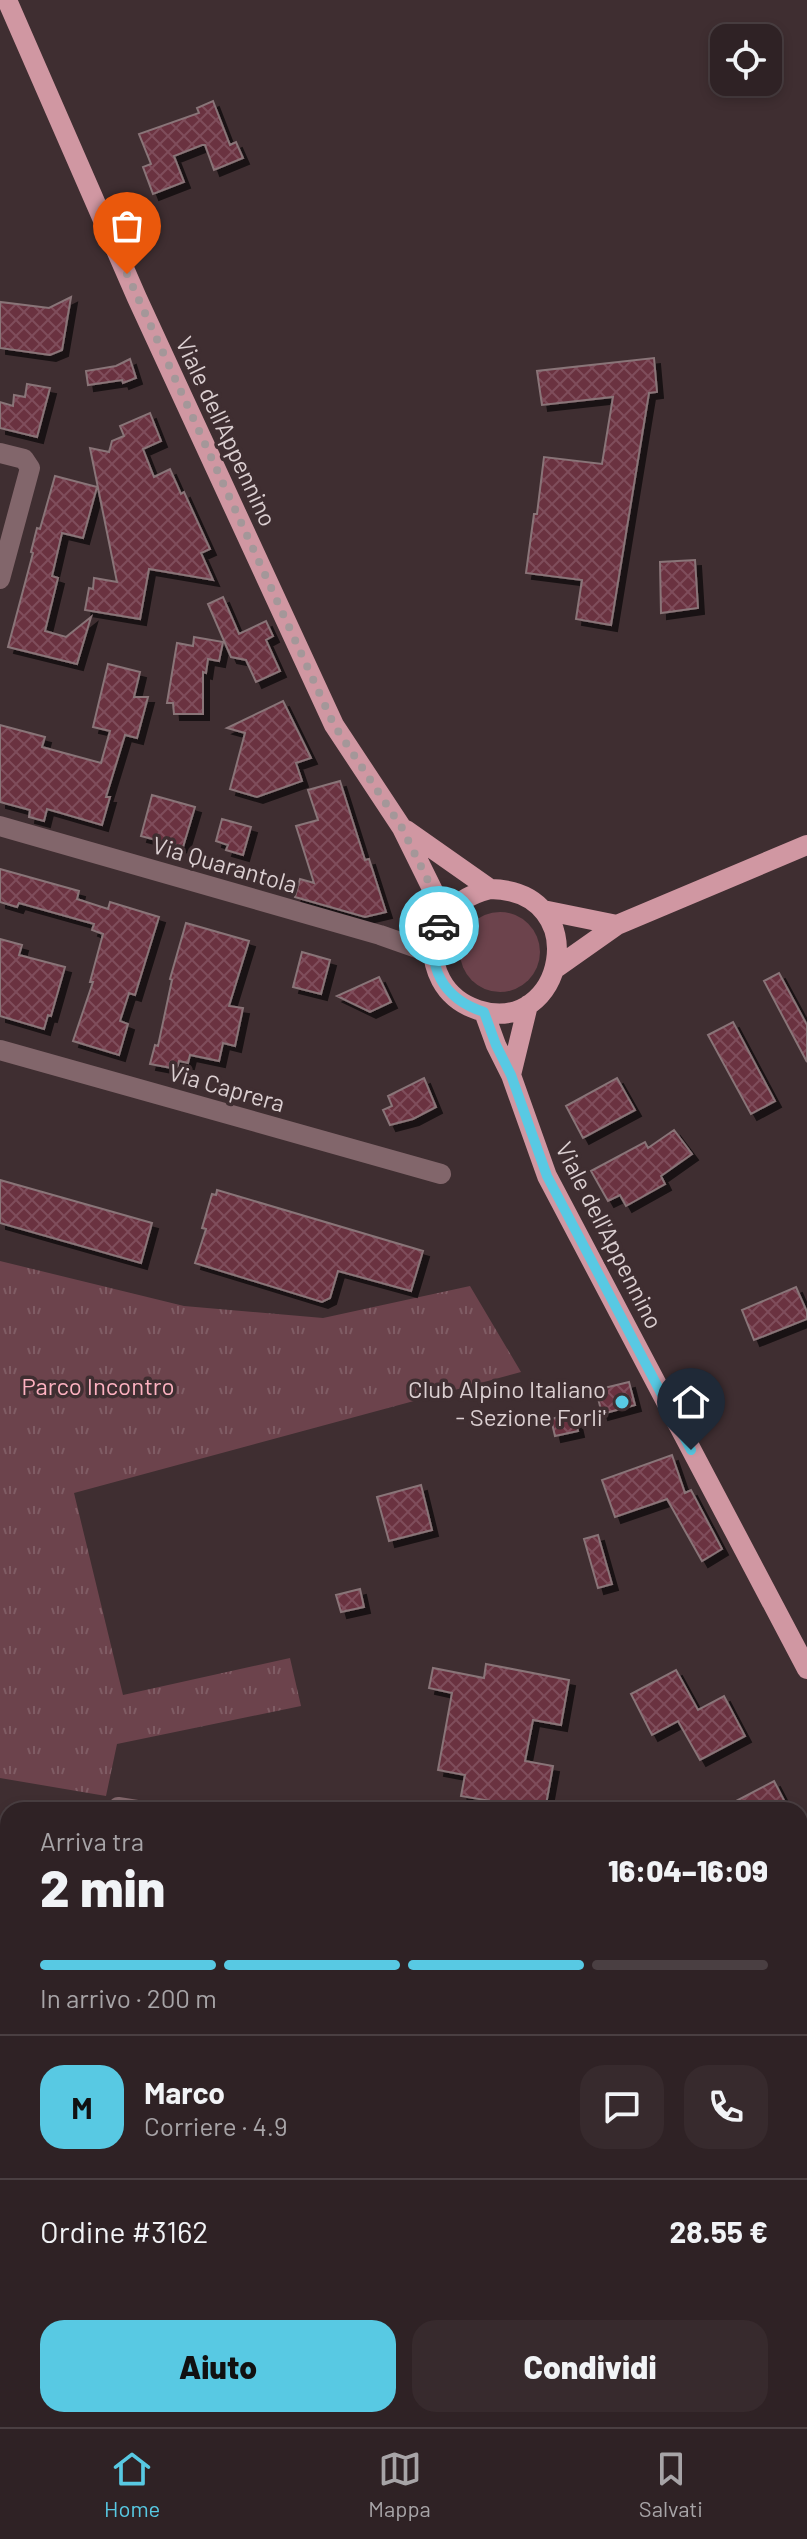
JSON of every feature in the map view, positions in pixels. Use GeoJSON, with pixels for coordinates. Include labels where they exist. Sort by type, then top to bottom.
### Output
{"type":"FeatureCollection","features":[{"type":"Feature","properties":{"kind":"main road","name":"Viale dell'Appennino"},"geometry":{"type":"LineString","coordinates":[[7,0],[137,298],[334,725],[402,828],[445,915]]}},
{"type":"Feature","properties":{"kind":"main road","name":"Viale dell'Appennino"},"geometry":{"type":"LineString","coordinates":[[402,828],[490,889],[519,893],[543,910],[617,925]]}},
{"type":"Feature","properties":{"kind":"main road"},"geometry":{"type":"LineString","coordinates":[[556,968],[617,925],[807,845]]}},
{"type":"Feature","properties":{"kind":"main road"},"geometry":{"type":"LineString","coordinates":[[490,889],[473,893],[457,902],[445,915],[434,941],[440,978],[455,998],[469,1007],[499,1013],[528,1005],[540,995],[556,968],[559,948],[554,928],[543,910]]}},
{"type":"Feature","properties":{"kind":"main road"},"geometry":{"type":"LineString","coordinates":[[511,1075],[528,1005]]}},
{"type":"Feature","properties":{"kind":"main road","name":"Viale dell'Appennino"},"geometry":{"type":"LineString","coordinates":[[484,1012],[511,1075],[547,1176],[807,1669]]}},
{"type":"Feature","properties":{"kind":"street"},"geometry":{"type":"LineString","coordinates":[[0,453],[24,459],[30,468],[0,579]]}},
{"type":"Feature","properties":{"kind":"street","name":"Via Quarantola"},"geometry":{"type":"LineString","coordinates":[[0,826],[380,935],[434,954]]}},
{"type":"Feature","properties":{"kind":"street","name":"Via Caprera"},"geometry":{"type":"LineString","coordinates":[[0,1050],[441,1174]]}},
{"type":"Feature","properties":{"kind":"green space"},"geometry":{"type":"Polygon","coordinates":[[[500,912],[515,915],[528,924],[537,937],[540,952],[537,967],[528,980],[515,989],[500,992],[485,989],[472,980],[463,967],[460,952],[463,937],[472,924],[485,915],[500,912]]]}},
{"type":"Feature","properties":{"kind":"green space","name":"Parco Incontro"},"geometry":{"type":"Polygon","coordinates":[[[0,1261],[184,1306],[323,1318],[470,1286],[521,1372],[74,1493],[123,1695],[290,1658],[301,1706],[117,1744],[106,1796],[0,1778],[0,1261]]]}},
{"type":"Feature","properties":{"kind":"building"},"geometry":{"type":"Polygon","coordinates":[[[213,101],[230,145],[236,142],[243,158],[214,170],[205,145],[174,156],[184,182],[153,194],[143,167],[151,164],[139,134],[199,113],[197,108],[213,101]]]}},
{"type":"Feature","properties":{"kind":"building"},"geometry":{"type":"Polygon","coordinates":[[[71,297],[62,350],[50,355],[0,348],[0,302],[49,308],[71,297]]]}},
{"type":"Feature","properties":{"kind":"building"},"geometry":{"type":"Polygon","coordinates":[[[654,358],[657,392],[649,393],[611,625],[576,619],[582,580],[526,573],[534,514],[537,514],[544,457],[602,464],[613,397],[542,405],[537,371],[654,358]]]}},
{"type":"Feature","properties":{"kind":"building"},"geometry":{"type":"Polygon","coordinates":[[[130,359],[136,378],[123,383],[122,380],[88,385],[86,371],[116,366],[130,359]]]}},
{"type":"Feature","properties":{"kind":"building"},"geometry":{"type":"Polygon","coordinates":[[[27,384],[50,388],[37,437],[0,428],[0,402],[13,406],[14,395],[25,397],[27,384]]]}},
{"type":"Feature","properties":{"kind":"building"},"geometry":{"type":"Polygon","coordinates":[[[150,413],[161,441],[143,449],[154,477],[170,469],[181,494],[184,492],[210,549],[201,553],[213,580],[149,569],[140,619],[85,610],[94,578],[117,582],[90,448],[109,452],[112,441],[124,436],[120,426],[150,413]]]}},
{"type":"Feature","properties":{"kind":"building"},"geometry":{"type":"Polygon","coordinates":[[[55,476],[97,487],[83,538],[62,533],[52,576],[58,578],[45,631],[66,637],[91,617],[77,664],[8,647],[37,528],[40,529],[55,476]]]}},
{"type":"Feature","properties":{"kind":"building"},"geometry":{"type":"Polygon","coordinates":[[[695,560],[698,608],[661,613],[660,562],[695,560]]]}},
{"type":"Feature","properties":{"kind":"building"},"geometry":{"type":"Polygon","coordinates":[[[223,597],[239,634],[266,621],[273,636],[266,640],[280,671],[256,682],[246,660],[231,657],[208,604],[223,597]]]}},
{"type":"Feature","properties":{"kind":"building"},"geometry":{"type":"Polygon","coordinates":[[[194,637],[223,642],[219,661],[208,659],[206,673],[203,672],[203,714],[174,714],[173,703],[167,703],[177,643],[193,646],[194,637]]]}},
{"type":"Feature","properties":{"kind":"building"},"geometry":{"type":"Polygon","coordinates":[[[108,664],[140,672],[134,697],[148,697],[137,738],[125,735],[106,797],[110,797],[102,825],[47,809],[44,821],[29,817],[30,810],[0,802],[0,725],[45,737],[42,747],[101,763],[110,731],[93,727],[108,664]]]}},
{"type":"Feature","properties":{"kind":"building"},"geometry":{"type":"Polygon","coordinates":[[[283,701],[311,758],[296,763],[302,781],[257,797],[230,789],[245,733],[227,728],[283,701]]]}},
{"type":"Feature","properties":{"kind":"building"},"geometry":{"type":"Polygon","coordinates":[[[340,781],[365,860],[369,859],[386,912],[365,917],[295,897],[300,879],[314,883],[296,826],[318,820],[308,790],[340,781]]]}},
{"type":"Feature","properties":{"kind":"building"},"geometry":{"type":"Polygon","coordinates":[[[152,795],[195,807],[183,847],[141,836],[152,795]]]}},
{"type":"Feature","properties":{"kind":"building"},"geometry":{"type":"Polygon","coordinates":[[[222,819],[251,827],[243,855],[226,850],[228,845],[216,841],[222,819]]]}},
{"type":"Feature","properties":{"kind":"building"},"geometry":{"type":"Polygon","coordinates":[[[0,869],[79,891],[77,899],[108,909],[110,902],[159,917],[135,995],[129,993],[120,1021],[128,1024],[119,1055],[73,1041],[93,982],[90,982],[103,934],[92,930],[94,924],[19,903],[17,907],[0,902],[0,869]]]}},
{"type":"Feature","properties":{"kind":"building"},"geometry":{"type":"Polygon","coordinates":[[[186,923],[249,941],[229,1006],[243,1008],[235,1046],[223,1043],[219,1061],[190,1055],[188,1063],[179,1061],[177,1069],[150,1064],[155,1045],[158,1046],[170,979],[186,923]]]}},
{"type":"Feature","properties":{"kind":"building"},"geometry":{"type":"Polygon","coordinates":[[[0,939],[22,945],[19,955],[65,967],[51,1016],[48,1015],[44,1029],[0,1016],[0,939]]]}},
{"type":"Feature","properties":{"kind":"building"},"geometry":{"type":"Polygon","coordinates":[[[302,952],[330,960],[321,994],[293,987],[302,952]]]}},
{"type":"Feature","properties":{"kind":"building"},"geometry":{"type":"Polygon","coordinates":[[[779,973],[807,1025],[807,1062],[764,981],[779,973]]]}},
{"type":"Feature","properties":{"kind":"building"},"geometry":{"type":"Polygon","coordinates":[[[379,977],[391,1002],[370,1012],[337,996],[379,977]]]}},
{"type":"Feature","properties":{"kind":"building"},"geometry":{"type":"Polygon","coordinates":[[[733,1022],[775,1101],[751,1114],[708,1035],[733,1022]]]}},
{"type":"Feature","properties":{"kind":"building"},"geometry":{"type":"Polygon","coordinates":[[[424,1078],[436,1107],[413,1119],[390,1125],[383,1110],[392,1106],[388,1096],[424,1078]]]}},
{"type":"Feature","properties":{"kind":"building"},"geometry":{"type":"Polygon","coordinates":[[[617,1078],[635,1110],[583,1138],[566,1106],[617,1078]]]}},
{"type":"Feature","properties":{"kind":"building"},"geometry":{"type":"Polygon","coordinates":[[[674,1130],[692,1154],[661,1176],[665,1184],[626,1206],[620,1195],[608,1201],[591,1171],[645,1142],[648,1148],[674,1130]]]}},
{"type":"Feature","properties":{"kind":"building"},"geometry":{"type":"Polygon","coordinates":[[[0,1180],[152,1223],[141,1263],[0,1223],[0,1180]]]}},
{"type":"Feature","properties":{"kind":"building"},"geometry":{"type":"Polygon","coordinates":[[[217,1190],[423,1251],[411,1291],[338,1271],[330,1298],[322,1302],[195,1263],[206,1229],[202,1228],[212,1194],[216,1195],[217,1190]]]}},
{"type":"Feature","properties":{"kind":"building"},"geometry":{"type":"Polygon","coordinates":[[[796,1287],[807,1319],[754,1340],[742,1310],[796,1287]]]}},
{"type":"Feature","properties":{"kind":"building"},"geometry":{"type":"Polygon","coordinates":[[[629,1382],[635,1405],[602,1414],[596,1390],[629,1382]]]}},
{"type":"Feature","properties":{"kind":"building"},"geometry":{"type":"Polygon","coordinates":[[[574,1413],[578,1431],[555,1436],[551,1419],[574,1413]]]}},
{"type":"Feature","properties":{"kind":"building"},"geometry":{"type":"Polygon","coordinates":[[[672,1455],[685,1493],[691,1490],[722,1549],[702,1561],[667,1499],[615,1517],[602,1480],[672,1455]]]}},
{"type":"Feature","properties":{"kind":"building"},"geometry":{"type":"Polygon","coordinates":[[[421,1485],[432,1530],[389,1541],[377,1497],[421,1485]]]}},
{"type":"Feature","properties":{"kind":"building"},"geometry":{"type":"Polygon","coordinates":[[[598,1535],[612,1584],[598,1588],[584,1539],[598,1535]]]}},
{"type":"Feature","properties":{"kind":"building"},"geometry":{"type":"Polygon","coordinates":[[[360,1589],[364,1607],[341,1612],[336,1595],[360,1589]]]}},
{"type":"Feature","properties":{"kind":"building"},"geometry":{"type":"Polygon","coordinates":[[[486,1664],[569,1680],[561,1725],[533,1720],[525,1761],[553,1766],[546,1802],[497,1802],[461,1796],[465,1775],[438,1770],[452,1693],[429,1688],[433,1668],[484,1678],[486,1664]]]}},
{"type":"Feature","properties":{"kind":"building"},"geometry":{"type":"Polygon","coordinates":[[[676,1670],[698,1710],[724,1696],[745,1736],[700,1760],[678,1721],[652,1735],[631,1694],[676,1670]]]}},
{"type":"Feature","properties":{"kind":"building"},"geometry":{"type":"Polygon","coordinates":[[[774,1781],[785,1802],[734,1802],[774,1781]]]}},
{"type":"Feature","properties":{"kind":"way so far"},"geometry":{"type":"LineString","coordinates":[[127,274],[334,725],[402,828],[445,915],[439,926]]}},
{"type":"Feature","properties":{"kind":"place","name":"Club Alpino Italiano - Sezione Forli'"},"geometry":{"type":"Point","coordinates":[622,1402]}},
{"type":"Feature","properties":{"kind":"route"},"geometry":{"type":"LineString","coordinates":[[439,926],[434,954],[444,985],[455,998],[484,1012],[511,1075],[547,1176],[691,1450]]}}]}
